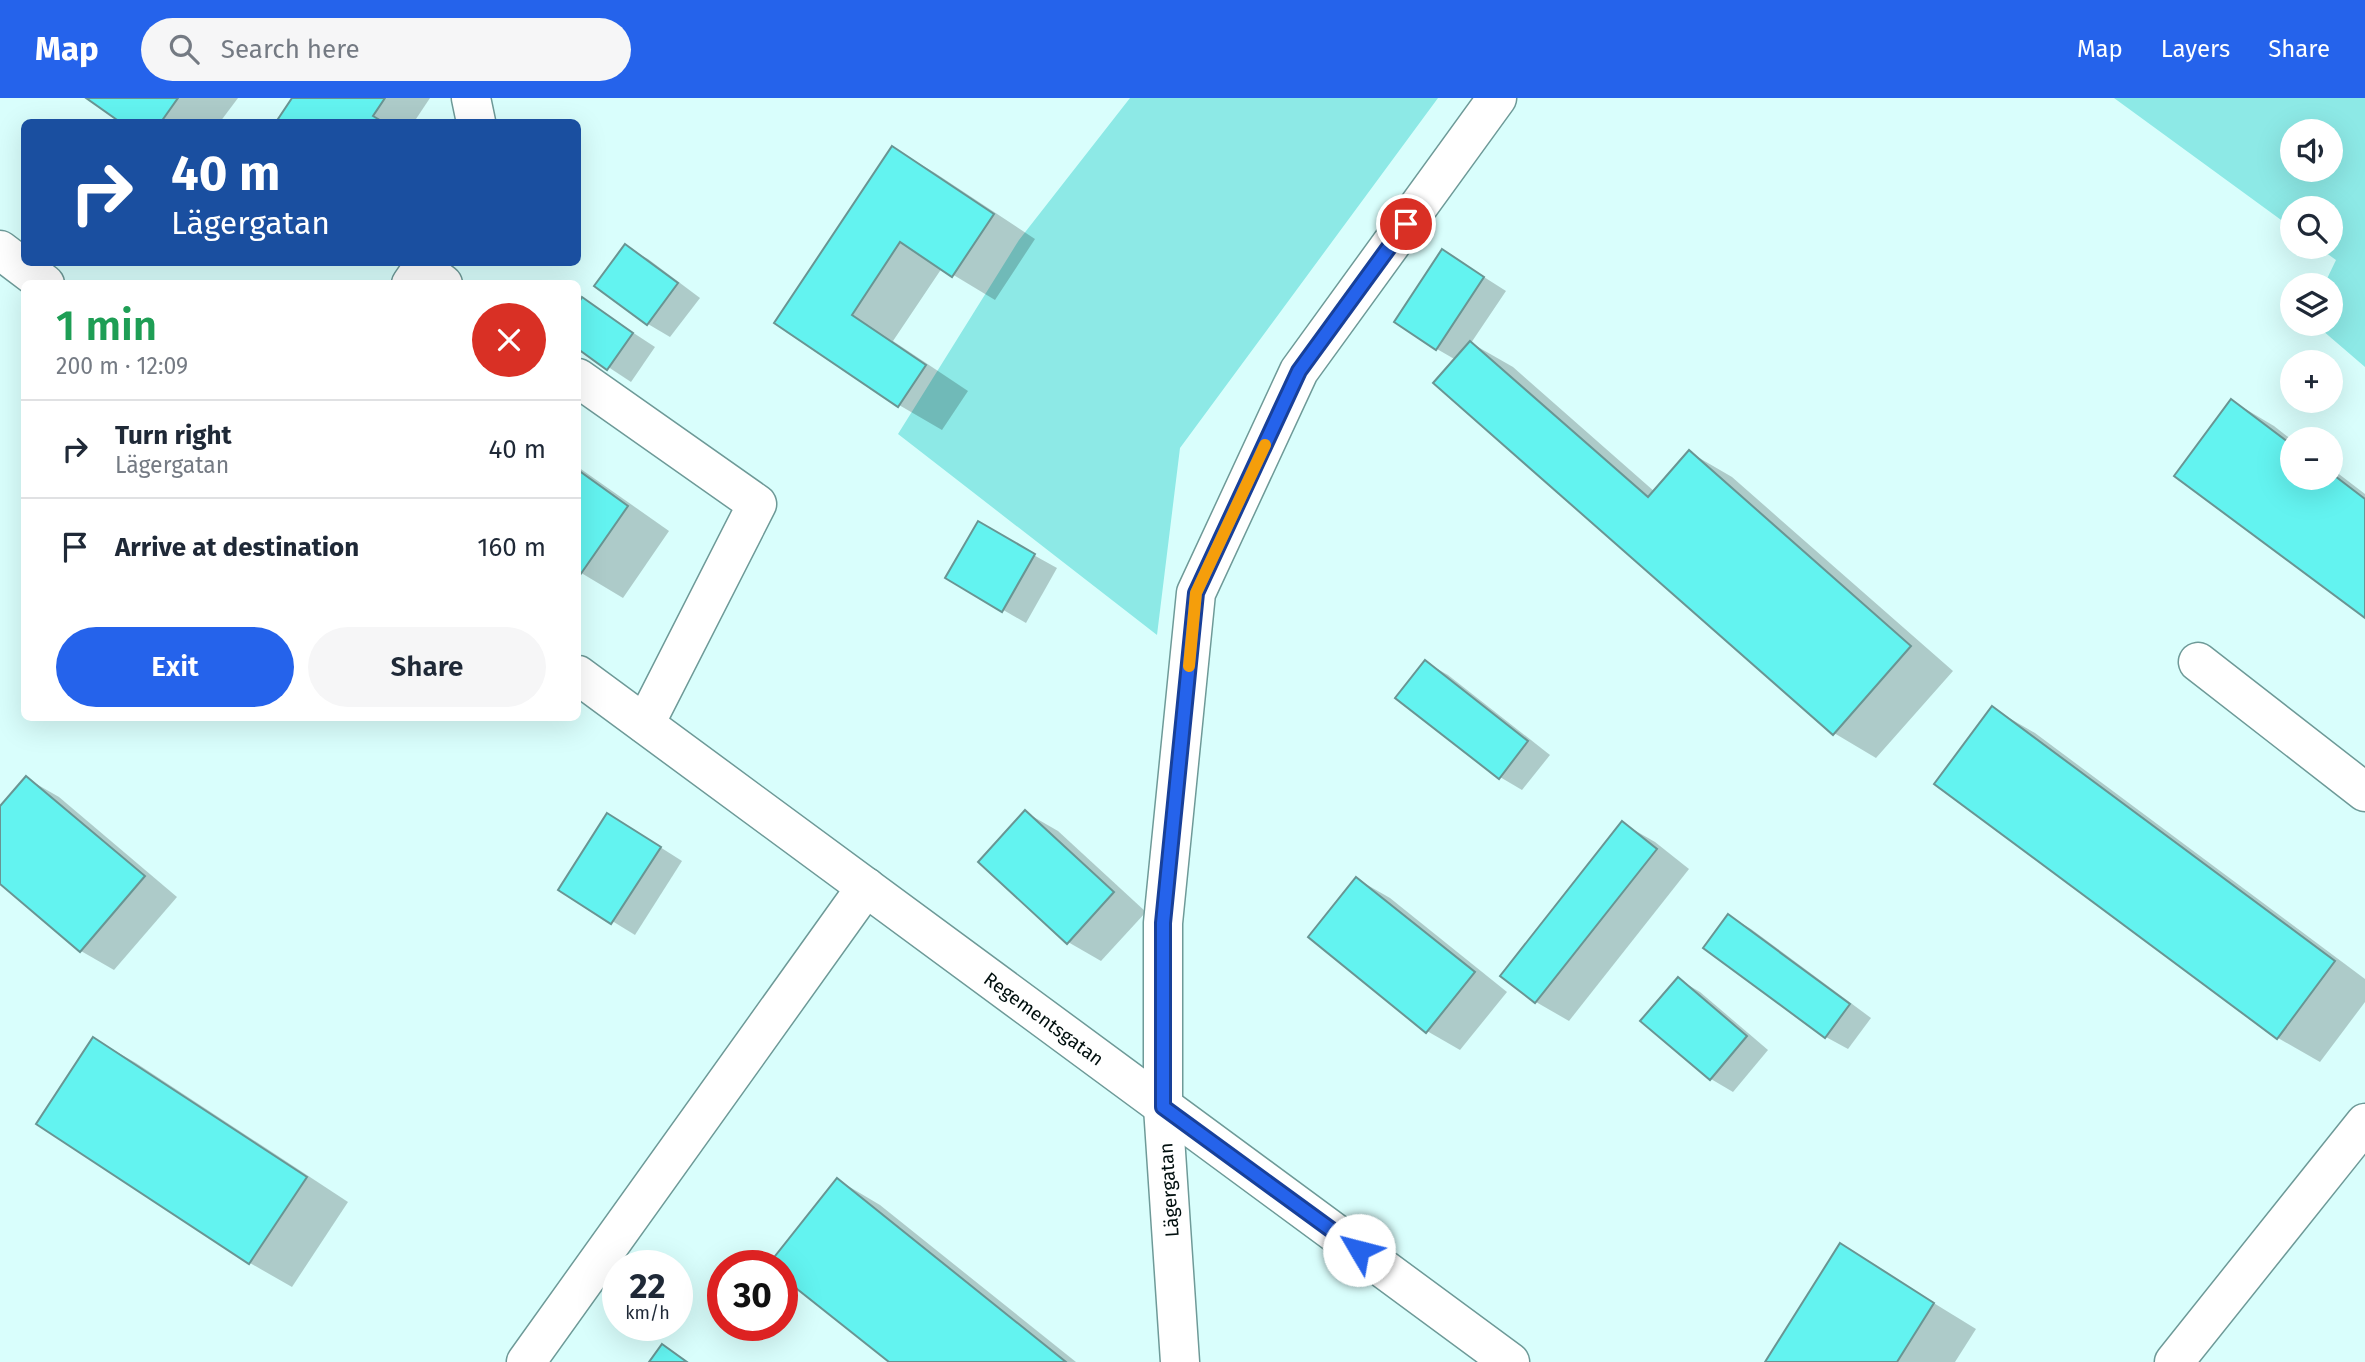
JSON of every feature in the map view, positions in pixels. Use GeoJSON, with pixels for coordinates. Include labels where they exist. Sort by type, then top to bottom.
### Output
{"type":"FeatureCollection","features":[{"type":"Feature","properties":{"kind":"street"},"geometry":{"type":"LineString","coordinates":[[471,98],[475,119]]}},
{"type":"Feature","properties":{"kind":"street","name":"Lägergatan"},"geometry":{"type":"LineString","coordinates":[[1180,1362],[1163,1107],[1163,923],[1196,593],[1299,371],[1497,98]]}},
{"type":"Feature","properties":{"kind":"street"},"geometry":{"type":"LineString","coordinates":[[0,250],[21,266]]}},
{"type":"Feature","properties":{"kind":"street"},"geometry":{"type":"LineString","coordinates":[[21,266],[40,280]]}},
{"type":"Feature","properties":{"kind":"street"},"geometry":{"type":"LineString","coordinates":[[581,380],[757,503],[645,724]]}},
{"type":"Feature","properties":{"kind":"street"},"geometry":{"type":"LineString","coordinates":[[2198,662],[2365,792]]}},
{"type":"Feature","properties":{"kind":"street","name":"Regementsgatan"},"geometry":{"type":"LineString","coordinates":[[581,677],[1510,1362]]}},
{"type":"Feature","properties":{"kind":"street"},"geometry":{"type":"LineString","coordinates":[[526,1362],[866,887]]}},
{"type":"Feature","properties":{"kind":"street"},"geometry":{"type":"LineString","coordinates":[[2174,1362],[2365,1123]]}},
{"type":"Feature","properties":{"kind":"shaded area"},"geometry":{"type":"Polygon","coordinates":[[[1130,98],[1438,98],[1180,448],[1157,635],[898,434],[1019,240],[1130,98]]]}},
{"type":"Feature","properties":{"kind":"shaded area"},"geometry":{"type":"Polygon","coordinates":[[[2114,98],[2365,98],[2365,367],[2329,336],[2343,336],[2343,273],[2330,273],[2336,260],[2343,259],[2343,196],[2280,196],[2280,219],[2114,98]]]}},
{"type":"Feature","properties":{"kind":"building"},"geometry":{"type":"Polygon","coordinates":[[[86,98],[178,98],[163,119],[116,119],[86,98]]]}},
{"type":"Feature","properties":{"kind":"building"},"geometry":{"type":"Polygon","coordinates":[[[292,98],[385,98],[373,116],[378,119],[278,119],[292,98]]]}},
{"type":"Feature","properties":{"kind":"building"},"geometry":{"type":"Polygon","coordinates":[[[892,146],[994,214],[952,277],[900,242],[852,315],[926,365],[898,407],[774,323],[892,146]]]}},
{"type":"Feature","properties":{"kind":"building"},"geometry":{"type":"Polygon","coordinates":[[[625,244],[678,283],[647,325],[594,286],[625,244]]]}},
{"type":"Feature","properties":{"kind":"building"},"geometry":{"type":"Polygon","coordinates":[[[1442,249],[1484,277],[1436,350],[1394,322],[1442,249]]]}},
{"type":"Feature","properties":{"kind":"building"},"geometry":{"type":"Polygon","coordinates":[[[581,299],[633,333],[607,370],[581,351],[581,299]]]}},
{"type":"Feature","properties":{"kind":"building"},"geometry":{"type":"Polygon","coordinates":[[[1470,341],[1648,497],[1689,450],[1911,646],[1833,735],[1433,383],[1470,341]]]}},
{"type":"Feature","properties":{"kind":"building"},"geometry":{"type":"Polygon","coordinates":[[[2231,399],[2280,436],[2280,490],[2343,490],[2343,482],[2365,499],[2365,618],[2174,476],[2231,399]]]}},
{"type":"Feature","properties":{"kind":"building"},"geometry":{"type":"Polygon","coordinates":[[[581,472],[628,506],[581,574],[581,472]]]}},
{"type":"Feature","properties":{"kind":"building"},"geometry":{"type":"Polygon","coordinates":[[[978,521],[1035,554],[1002,612],[945,578],[978,521]]]}},
{"type":"Feature","properties":{"kind":"building"},"geometry":{"type":"Polygon","coordinates":[[[1425,660],[1528,741],[1499,779],[1395,698],[1425,660]]]}},
{"type":"Feature","properties":{"kind":"building"},"geometry":{"type":"Polygon","coordinates":[[[1992,706],[2335,961],[2277,1039],[1934,784],[1992,706]]]}},
{"type":"Feature","properties":{"kind":"building"},"geometry":{"type":"Polygon","coordinates":[[[26,776],[145,876],[80,952],[0,884],[0,806],[26,776]]]}},
{"type":"Feature","properties":{"kind":"building"},"geometry":{"type":"Polygon","coordinates":[[[1025,810],[1114,892],[1067,944],[978,862],[1025,810]]]}},
{"type":"Feature","properties":{"kind":"building"},"geometry":{"type":"Polygon","coordinates":[[[607,813],[661,847],[611,924],[558,890],[607,813]]]}},
{"type":"Feature","properties":{"kind":"building"},"geometry":{"type":"Polygon","coordinates":[[[1622,821],[1657,849],[1535,1003],[1500,976],[1622,821]]]}},
{"type":"Feature","properties":{"kind":"building"},"geometry":{"type":"Polygon","coordinates":[[[1356,877],[1475,972],[1426,1033],[1308,937],[1356,877]]]}},
{"type":"Feature","properties":{"kind":"building"},"geometry":{"type":"Polygon","coordinates":[[[1728,914],[1850,1004],[1825,1038],[1703,948],[1728,914]]]}},
{"type":"Feature","properties":{"kind":"building"},"geometry":{"type":"Polygon","coordinates":[[[1678,977],[1747,1036],[1710,1080],[1640,1021],[1678,977]]]}},
{"type":"Feature","properties":{"kind":"building"},"geometry":{"type":"Polygon","coordinates":[[[93,1037],[307,1177],[249,1264],[36,1124],[93,1037]]]}},
{"type":"Feature","properties":{"kind":"building"},"geometry":{"type":"Polygon","coordinates":[[[837,1178],[1066,1362],[889,1362],[798,1290],[798,1250],[780,1250],[837,1178]]]}},
{"type":"Feature","properties":{"kind":"building"},"geometry":{"type":"Polygon","coordinates":[[[1840,1243],[1934,1303],[1897,1362],[1765,1362],[1840,1243]]]}},
{"type":"Feature","properties":{"kind":"building"},"geometry":{"type":"Polygon","coordinates":[[[662,1344],[687,1362],[649,1362],[662,1344]]]}},
{"type":"Feature","properties":{"kind":"slow traffic"},"geometry":{"type":"LineString","coordinates":[[1189,666],[1196,593],[1265,445]]}},
{"type":"Feature","properties":{"kind":"route"},"geometry":{"type":"LineString","coordinates":[[1359,1250],[1163,1107],[1163,923],[1196,593],[1299,371],[1406,224]]}}]}
